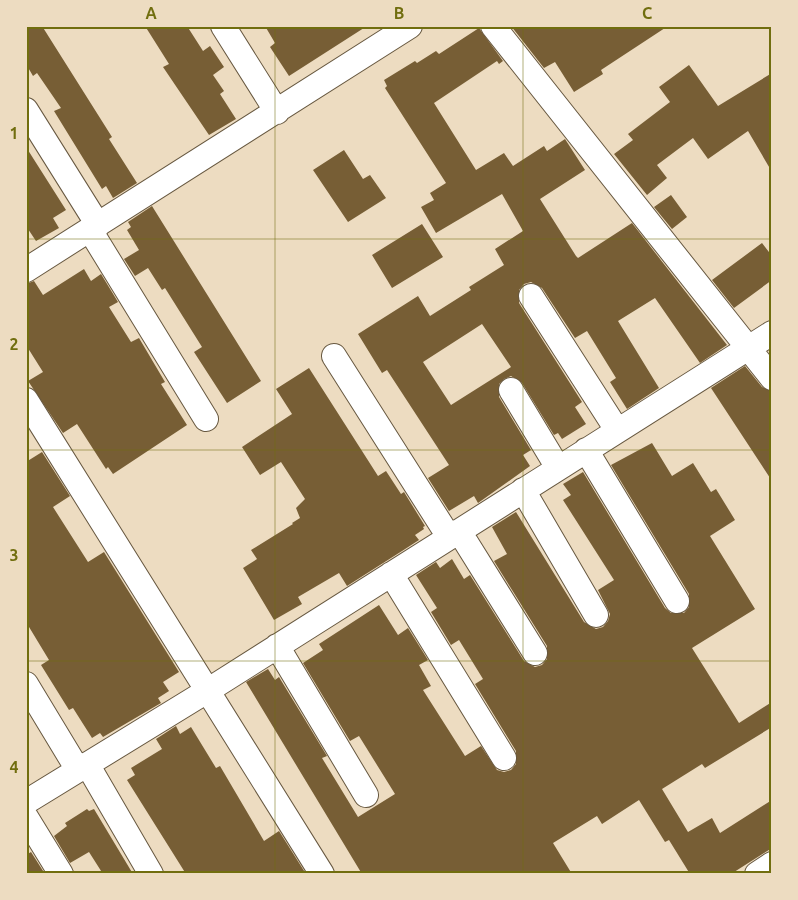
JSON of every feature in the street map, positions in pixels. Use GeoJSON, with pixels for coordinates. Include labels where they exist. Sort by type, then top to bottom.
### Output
{"type":"FeatureCollection","features":[{"type":"Feature","properties":{"kind":"street"},"geometry":{"type":"LineString","coordinates":[[223,26],[277,112]]}},
{"type":"Feature","properties":{"kind":"street"},"geometry":{"type":"LineString","coordinates":[[26,270],[410,26]]}},
{"type":"Feature","properties":{"kind":"street"},"geometry":{"type":"LineString","coordinates":[[493,26],[772,378]]}},
{"type":"Feature","properties":{"kind":"street"},"geometry":{"type":"LineString","coordinates":[[26,110],[206,419]]}},
{"type":"Feature","properties":{"kind":"street"},"geometry":{"type":"LineString","coordinates":[[531,296],[617,430]]}},
{"type":"Feature","properties":{"kind":"street"},"geometry":{"type":"LineString","coordinates":[[26,802],[207,691],[772,333]]}},
{"type":"Feature","properties":{"kind":"street"},"geometry":{"type":"LineString","coordinates":[[334,356],[535,653]]}},
{"type":"Feature","properties":{"kind":"street"},"geometry":{"type":"LineString","coordinates":[[511,390],[558,468]]}},
{"type":"Feature","properties":{"kind":"street"},"geometry":{"type":"LineString","coordinates":[[26,400],[322,874]]}},
{"type":"Feature","properties":{"kind":"street"},"geometry":{"type":"LineString","coordinates":[[586,450],[677,601]]}},
{"type":"Feature","properties":{"kind":"street"},"geometry":{"type":"LineString","coordinates":[[523,490],[596,615]]}},
{"type":"Feature","properties":{"kind":"street"},"geometry":{"type":"LineString","coordinates":[[391,574],[504,758]]}},
{"type":"Feature","properties":{"kind":"street"},"geometry":{"type":"LineString","coordinates":[[277,646],[366,795]]}},
{"type":"Feature","properties":{"kind":"street"},"geometry":{"type":"LineString","coordinates":[[26,684],[83,767],[151,874]]}},
{"type":"Feature","properties":{"kind":"street"},"geometry":{"type":"LineString","coordinates":[[26,817],[61,874]]}},
{"type":"Feature","properties":{"kind":"street"},"geometry":{"type":"LineString","coordinates":[[757,874],[772,864]]}},
{"type":"Feature","properties":{"kind":"building"},"geometry":{"type":"Polygon","coordinates":[[[26,26],[42,26],[112,137],[109,139],[137,183],[113,198],[106,186],[102,189],[54,111],[61,108],[37,73],[33,76],[26,64],[26,26]]]}},
{"type":"Feature","properties":{"kind":"building"},"geometry":{"type":"Polygon","coordinates":[[[145,26],[187,26],[203,51],[210,46],[224,67],[213,75],[224,91],[220,94],[236,119],[209,135],[163,67],[169,64],[145,26]]]}},
{"type":"Feature","properties":{"kind":"building"},"geometry":{"type":"Polygon","coordinates":[[[265,26],[367,26],[289,76],[270,47],[275,43],[265,26]]]}},
{"type":"Feature","properties":{"kind":"building"},"geometry":{"type":"Polygon","coordinates":[[[511,26],[668,26],[601,70],[603,74],[574,92],[555,62],[544,68],[511,26]]]}},
{"type":"Feature","properties":{"kind":"building"},"geometry":{"type":"Polygon","coordinates":[[[479,28],[503,61],[499,64],[497,61],[434,103],[476,170],[504,153],[513,166],[544,146],[547,151],[565,139],[585,170],[540,199],[576,256],[578,258],[632,223],[727,345],[700,363],[655,298],[618,321],[659,388],[627,409],[610,382],[616,378],[587,331],[575,338],[542,288],[531,282],[524,284],[519,290],[519,303],[582,402],[575,407],[586,424],[562,439],[558,433],[554,435],[522,383],[511,376],[504,379],[499,384],[499,397],[531,450],[523,455],[530,466],[478,503],[474,496],[449,511],[428,478],[449,465],[387,370],[382,373],[358,334],[418,296],[430,316],[471,290],[469,287],[504,265],[495,249],[523,231],[502,194],[436,233],[421,207],[434,200],[430,193],[446,183],[385,88],[387,86],[384,80],[436,51],[439,54],[479,28]],[[482,324],[423,362],[451,405],[511,367],[482,324]]]}},
{"type":"Feature","properties":{"kind":"building"},"geometry":{"type":"Polygon","coordinates":[[[689,65],[718,106],[772,73],[772,172],[748,131],[708,159],[693,138],[657,165],[667,178],[647,195],[614,154],[633,140],[628,134],[670,102],[659,87],[689,65]]]}},
{"type":"Feature","properties":{"kind":"building"},"geometry":{"type":"Polygon","coordinates":[[[26,147],[66,210],[53,218],[59,228],[36,241],[26,226],[26,147]]]}},
{"type":"Feature","properties":{"kind":"building"},"geometry":{"type":"Polygon","coordinates":[[[344,150],[363,179],[370,175],[386,198],[348,222],[313,170],[344,150]]]}},
{"type":"Feature","properties":{"kind":"building"},"geometry":{"type":"Polygon","coordinates":[[[671,195],[687,217],[672,229],[654,207],[671,195]]]}},
{"type":"Feature","properties":{"kind":"building"},"geometry":{"type":"Polygon","coordinates":[[[152,206],[261,381],[227,403],[194,352],[202,347],[165,288],[162,290],[148,268],[135,276],[124,259],[139,250],[127,230],[131,227],[128,222],[152,206]]]}},
{"type":"Feature","properties":{"kind":"building"},"geometry":{"type":"Polygon","coordinates":[[[422,224],[443,257],[392,288],[372,255],[422,224]]]}},
{"type":"Feature","properties":{"kind":"building"},"geometry":{"type":"Polygon","coordinates":[[[762,243],[772,256],[772,280],[734,308],[712,280],[762,243]]]}},
{"type":"Feature","properties":{"kind":"building"},"geometry":{"type":"Polygon","coordinates":[[[84,269],[91,281],[101,274],[118,302],[109,307],[131,342],[139,338],[165,382],[161,384],[187,425],[113,474],[108,467],[106,469],[77,424],[63,433],[28,381],[43,372],[26,345],[26,284],[34,281],[43,295],[84,269]]]}},
{"type":"Feature","properties":{"kind":"building"},"geometry":{"type":"Polygon","coordinates":[[[745,366],[762,387],[772,391],[772,481],[711,388],[745,366]]]}},
{"type":"Feature","properties":{"kind":"building"},"geometry":{"type":"Polygon","coordinates":[[[309,368],[378,476],[386,471],[401,494],[404,492],[425,526],[423,527],[424,529],[415,535],[419,540],[347,586],[339,573],[298,597],[302,604],[274,620],[243,568],[257,559],[251,550],[300,518],[296,508],[305,499],[281,462],[260,475],[242,447],[292,414],[276,389],[309,368]]]}},
{"type":"Feature","properties":{"kind":"building"},"geometry":{"type":"Polygon","coordinates":[[[652,443],[672,476],[693,463],[711,492],[716,489],[735,520],[710,536],[755,609],[692,648],[739,723],[772,702],[772,727],[705,768],[702,764],[662,789],[688,832],[712,818],[720,833],[772,800],[772,848],[731,874],[690,874],[669,840],[665,842],[639,800],[602,824],[597,816],[553,843],[572,874],[362,874],[246,682],[268,669],[275,680],[279,677],[327,756],[322,758],[358,817],[395,794],[359,736],[350,741],[303,663],[323,650],[319,644],[379,605],[398,635],[408,628],[428,660],[419,665],[431,686],[423,690],[465,756],[481,746],[497,770],[504,772],[511,770],[516,764],[516,751],[475,684],[483,679],[459,640],[451,645],[431,612],[437,608],[416,575],[436,562],[440,568],[452,559],[464,579],[470,575],[524,661],[535,667],[542,665],[547,659],[547,646],[494,561],[507,554],[492,527],[516,512],[584,622],[596,629],[603,627],[608,621],[610,614],[598,590],[614,580],[563,500],[571,495],[563,484],[583,472],[665,608],[671,613],[684,613],[689,607],[689,594],[611,465],[652,443]]]}},
{"type":"Feature","properties":{"kind":"building"},"geometry":{"type":"Polygon","coordinates":[[[42,452],[70,496],[53,507],[88,562],[104,552],[179,672],[163,682],[169,691],[158,698],[161,703],[103,737],[100,733],[92,738],[73,708],[69,710],[41,665],[49,660],[26,622],[26,462],[42,452]]]}},
{"type":"Feature","properties":{"kind":"building"},"geometry":{"type":"Polygon","coordinates":[[[176,726],[180,734],[191,727],[216,768],[220,766],[264,841],[279,831],[306,874],[186,874],[127,780],[135,775],[131,768],[162,749],[156,739],[176,726]]]}},
{"type":"Feature","properties":{"kind":"building"},"geometry":{"type":"Polygon","coordinates":[[[87,809],[89,811],[94,809],[133,874],[103,874],[89,852],[70,863],[54,836],[67,826],[65,823],[87,809]]]}},
{"type":"Feature","properties":{"kind":"building"},"geometry":{"type":"Polygon","coordinates":[[[31,852],[45,874],[26,874],[26,855],[31,852]]]}}]}
